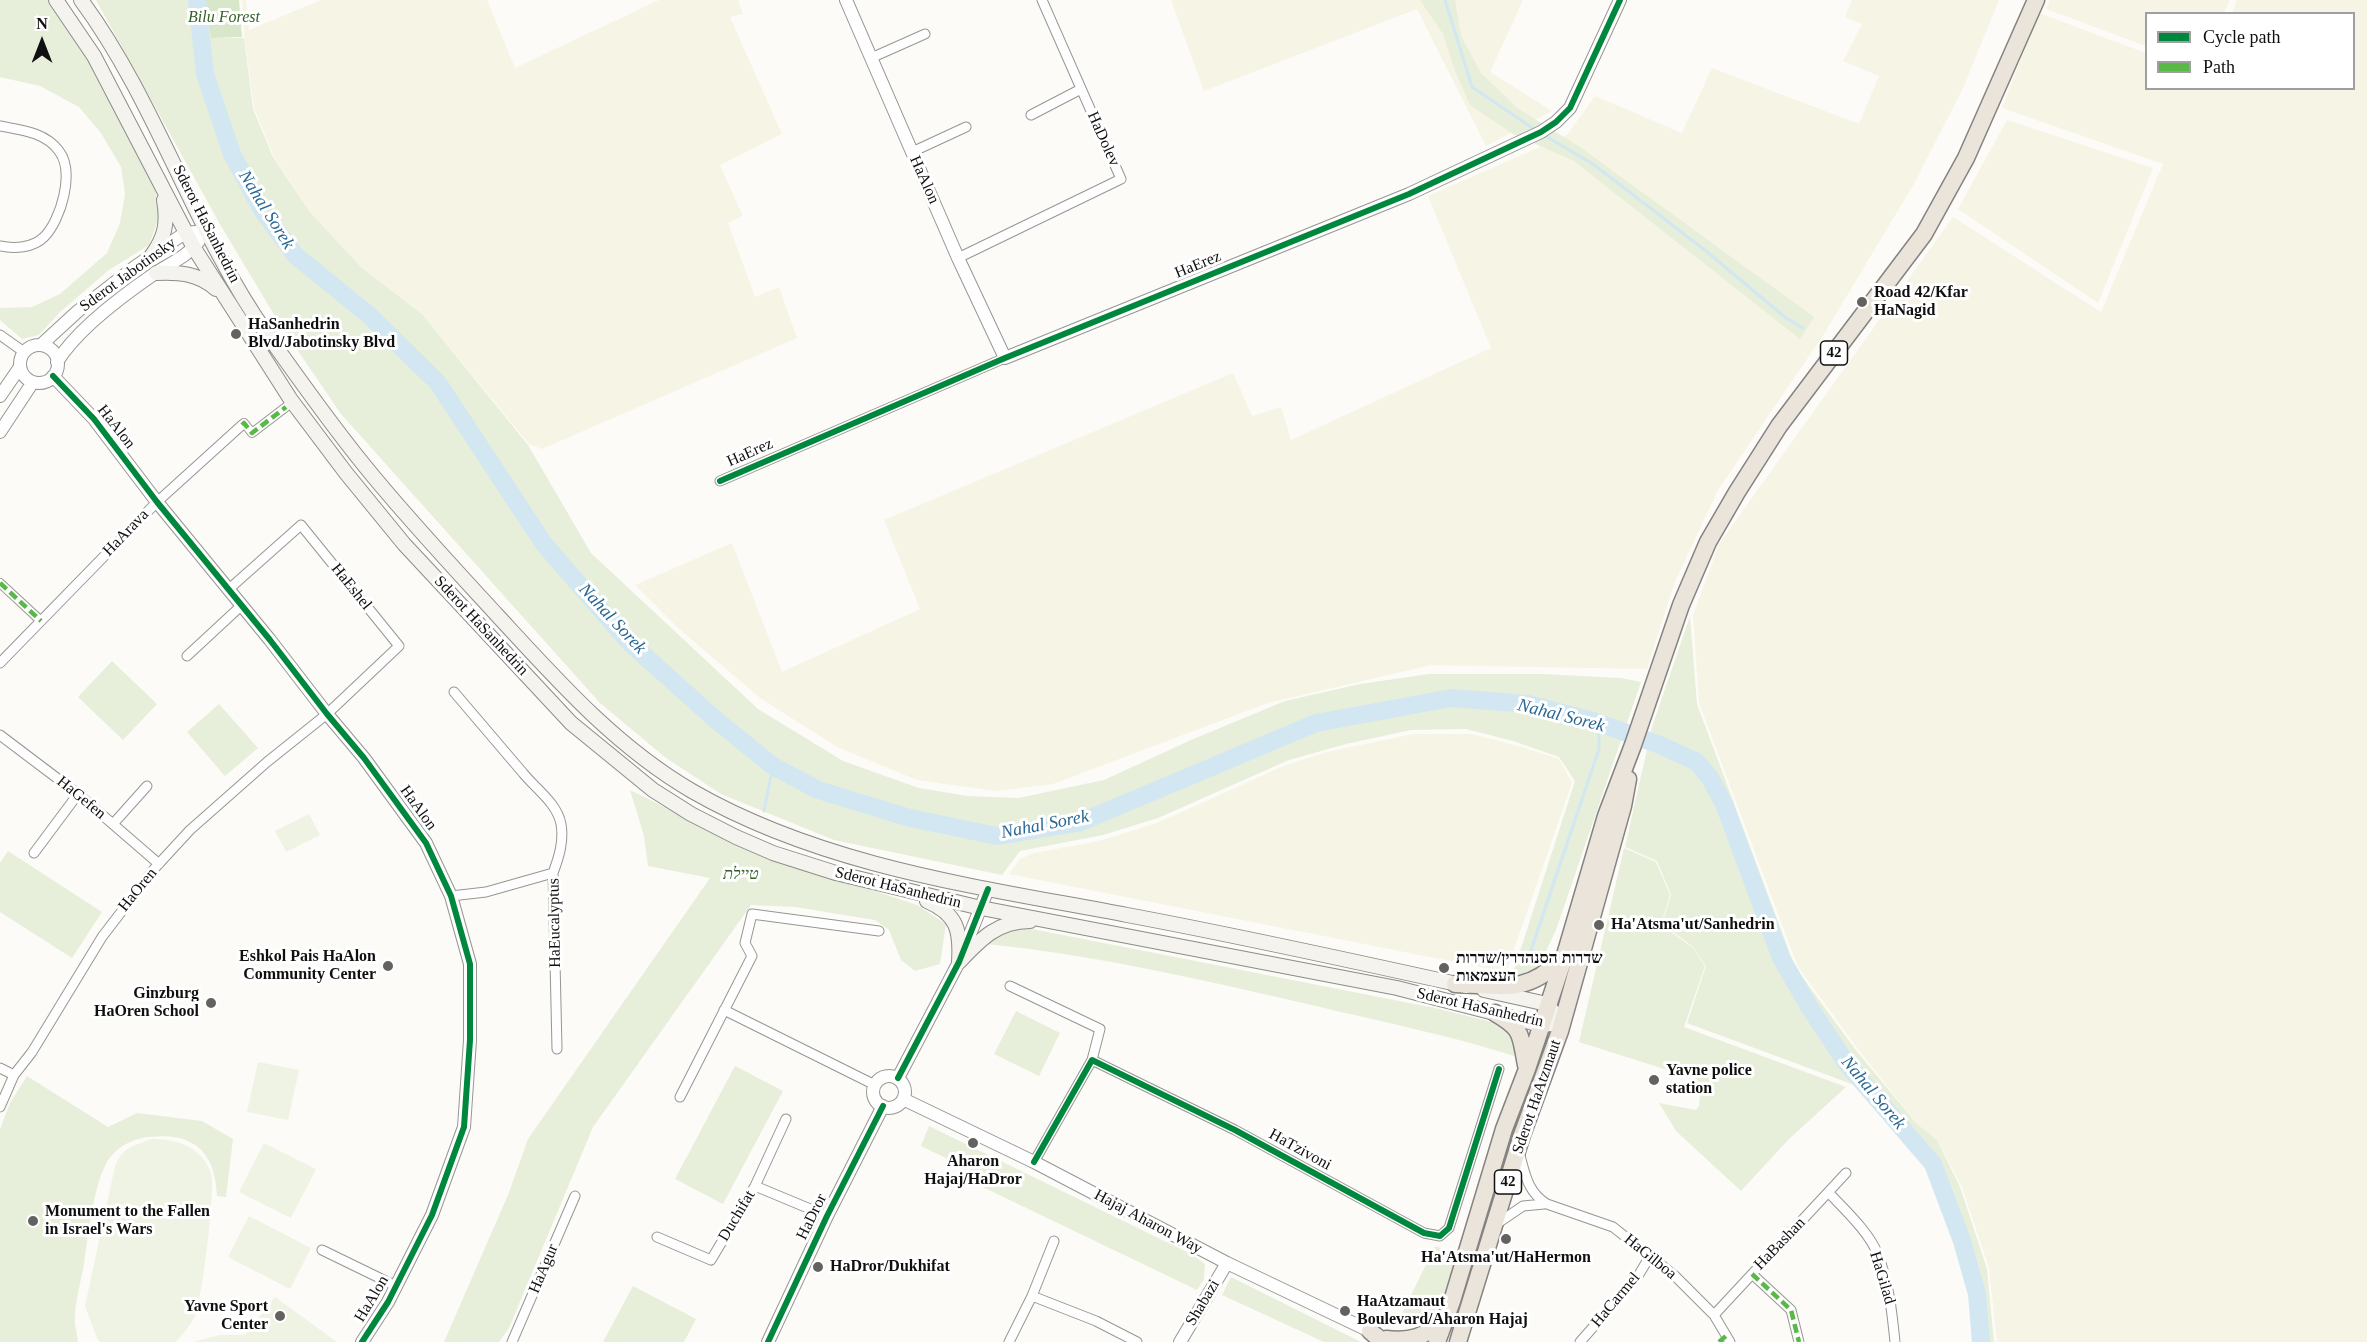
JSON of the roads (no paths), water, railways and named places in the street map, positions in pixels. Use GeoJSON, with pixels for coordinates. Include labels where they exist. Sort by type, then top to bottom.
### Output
{"type":"FeatureCollection","features":[{"type":"Feature","properties":{"kind":"highway","name":"42"},"geometry":{"type":"LineString","coordinates":[[1541,1025],[1606,816],[1681,605],[1708,542],[1779,426],[1924,234],[1966,158],[2036,0]]}},
{"type":"Feature","properties":{"kind":"highway","name":"42"},"geometry":{"type":"LineString","coordinates":[[1562,1023],[1623,806],[1633,745]]}},
{"type":"Feature","properties":{"kind":"highway"},"geometry":{"type":"LineString","coordinates":[[1455,984],[1526,984],[1545,975],[1564,955]]}},
{"type":"Feature","properties":{"kind":"highway"},"geometry":{"type":"LineString","coordinates":[[1495,1013],[1513,1024],[1519,1031],[1527,1069]]}},
{"type":"Feature","properties":{"kind":"highway","name":"Sderot HaAtzmaut"},"geometry":{"type":"LineString","coordinates":[[1458,1342],[1518,1148],[1562,1023]]}},
{"type":"Feature","properties":{"kind":"highway","name":"Sderot HaAtzmaut"},"geometry":{"type":"LineString","coordinates":[[1437,1342],[1504,1129],[1541,1025]]}},
{"type":"Feature","properties":{"kind":"highway"},"geometry":{"type":"LineString","coordinates":[[1469,1342],[1468,1322],[1473,1299]]}},
{"type":"Feature","properties":{"kind":"highway"},"geometry":{"type":"LineString","coordinates":[[1383,1338],[1413,1340],[1431,1331],[1447,1314]]}},
{"type":"Feature","properties":{"kind":"main road","name":"Sderot HaSanhedrin"},"geometry":{"type":"LineString","coordinates":[[56,0],[94,56],[162,183],[184,233],[291,400],[346,473],[405,544],[571,723],[653,790],[691,814],[736,837],[804,863],[898,889],[981,908],[1397,988],[1541,1025],[1562,1023]]}},
{"type":"Feature","properties":{"kind":"main road","name":"Sderot HaSanhedrin"},"geometry":{"type":"LineString","coordinates":[[81,0],[126,69],[207,231],[263,329],[360,461],[409,519],[552,675],[620,742],[656,769],[695,793],[793,838],[838,854],[988,889],[1160,921],[1547,1004],[1562,1023]]}},
{"type":"Feature","properties":{"kind":"main road"},"geometry":{"type":"LineString","coordinates":[[152,255],[165,231],[167,216],[162,183]]}},
{"type":"Feature","properties":{"kind":"main road"},"geometry":{"type":"LineString","coordinates":[[156,273],[178,272],[200,278],[224,297]]}},
{"type":"Feature","properties":{"kind":"main road"},"geometry":{"type":"LineString","coordinates":[[898,889],[940,907],[948,914],[958,931],[959,962]]}},
{"type":"Feature","properties":{"kind":"main road"},"geometry":{"type":"LineString","coordinates":[[959,962],[979,940],[999,927],[1023,921],[1060,922]]}},
{"type":"Feature","properties":{"kind":"street","name":"HaAlon"},"geometry":{"type":"LineString","coordinates":[[846,0],[958,258],[1005,358]]}},
{"type":"Feature","properties":{"kind":"street","name":"HaDolev"},"geometry":{"type":"LineString","coordinates":[[958,258],[1121,179],[1042,0]]}},
{"type":"Feature","properties":{"kind":"street","name":"HaErez"},"geometry":{"type":"LineString","coordinates":[[720,481],[1005,358],[1409,194],[1530,138],[1546,129],[1570,108],[1620,0]]}},
{"type":"Feature","properties":{"kind":"street"},"geometry":{"type":"LineString","coordinates":[[871,58],[925,34]]}},
{"type":"Feature","properties":{"kind":"street"},"geometry":{"type":"LineString","coordinates":[[1031,115],[1081,89]]}},
{"type":"Feature","properties":{"kind":"street"},"geometry":{"type":"LineString","coordinates":[[0,126],[38,134],[58,150],[66,166],[66,186],[55,224],[42,239],[20,248],[0,246]]}},
{"type":"Feature","properties":{"kind":"street"},"geometry":{"type":"LineString","coordinates":[[912,152],[966,127]]}},
{"type":"Feature","properties":{"kind":"street","name":"Sderot Jabotinsky"},"geometry":{"type":"LineString","coordinates":[[41,345],[78,311],[184,233],[207,231]]}},
{"type":"Feature","properties":{"kind":"street","name":"Sderot Jabotinsky"},"geometry":{"type":"LineString","coordinates":[[57,362],[75,337],[156,273],[194,248],[207,231]]}},
{"type":"Feature","properties":{"kind":"street"},"geometry":{"type":"LineString","coordinates":[[0,335],[24,352]]}},
{"type":"Feature","properties":{"kind":"street"},"geometry":{"type":"LineString","coordinates":[[0,396],[20,367],[24,352],[32,347],[41,345],[50,349],[57,362],[53,376],[42,382],[33,382],[23,375],[20,367]]}},
{"type":"Feature","properties":{"kind":"street","name":"HaAlon"},"geometry":{"type":"LineString","coordinates":[[53,376],[94,419],[157,502],[364,758],[426,843],[451,896],[470,964],[470,1040],[464,1127],[432,1215],[388,1302],[362,1342]]}},
{"type":"Feature","properties":{"kind":"street"},"geometry":{"type":"LineString","coordinates":[[0,432],[33,382]]}},
{"type":"Feature","properties":{"kind":"street","name":"HaArava"},"geometry":{"type":"LineString","coordinates":[[0,663],[157,502],[244,423],[252,433],[286,407]]}},
{"type":"Feature","properties":{"kind":"street","name":"HaEshel"},"geometry":{"type":"LineString","coordinates":[[229,589],[301,525],[399,646],[327,714]]}},
{"type":"Feature","properties":{"kind":"street"},"geometry":{"type":"LineString","coordinates":[[0,583],[41,621]]}},
{"type":"Feature","properties":{"kind":"street"},"geometry":{"type":"LineString","coordinates":[[187,656],[242,605]]}},
{"type":"Feature","properties":{"kind":"street","name":"HaEucalyptus"},"geometry":{"type":"LineString","coordinates":[[454,693],[549,801],[560,822],[562,838],[559,857],[553,873],[557,1049]]}},
{"type":"Feature","properties":{"kind":"street","name":"HaOren"},"geometry":{"type":"LineString","coordinates":[[0,1107],[14,1075],[32,1052],[102,937],[130,897],[190,830],[242,783],[327,714]]}},
{"type":"Feature","properties":{"kind":"street","name":"HaGefen"},"geometry":{"type":"LineString","coordinates":[[0,735],[78,795],[159,864]]}},
{"type":"Feature","properties":{"kind":"street"},"geometry":{"type":"LineString","coordinates":[[113,824],[147,786]]}},
{"type":"Feature","properties":{"kind":"street"},"geometry":{"type":"LineString","coordinates":[[34,853],[78,795]]}},
{"type":"Feature","properties":{"kind":"street"},"geometry":{"type":"LineString","coordinates":[[451,896],[486,892],[553,873]]}},
{"type":"Feature","properties":{"kind":"street"},"geometry":{"type":"LineString","coordinates":[[898,1078],[959,962],[988,889]]}},
{"type":"Feature","properties":{"kind":"street"},"geometry":{"type":"LineString","coordinates":[[680,1097],[752,956],[745,943],[752,914],[879,931]]}},
{"type":"Feature","properties":{"kind":"street"},"geometry":{"type":"LineString","coordinates":[[1010,986],[1100,1029],[1092,1060],[1034,1162]]}},
{"type":"Feature","properties":{"kind":"street"},"geometry":{"type":"LineString","coordinates":[[724,1010],[875,1084]]}},
{"type":"Feature","properties":{"kind":"street","name":"HaTzivoni"},"geometry":{"type":"LineString","coordinates":[[1092,1060],[1235,1130],[1424,1233],[1440,1236],[1449,1228],[1499,1069]]}},
{"type":"Feature","properties":{"kind":"street"},"geometry":{"type":"LineString","coordinates":[[0,1068],[14,1075]]}},
{"type":"Feature","properties":{"kind":"street"},"geometry":{"type":"LineString","coordinates":[[885,1076],[898,1078],[904,1085],[903,1099],[897,1106],[883,1106],[874,1097],[875,1084],[885,1076]]}},
{"type":"Feature","properties":{"kind":"street","name":"Hajaj Aharon Way"},"geometry":{"type":"LineString","coordinates":[[903,1099],[1034,1162],[1227,1263],[1383,1338]]}},
{"type":"Feature","properties":{"kind":"street","name":"HaDror"},"geometry":{"type":"LineString","coordinates":[[768,1342],[827,1216],[883,1106]]}},
{"type":"Feature","properties":{"kind":"street","name":"Duchifat"},"geometry":{"type":"LineString","coordinates":[[657,1237],[711,1260],[755,1186],[786,1119]]}},
{"type":"Feature","properties":{"kind":"street"},"geometry":{"type":"LineString","coordinates":[[1518,1148],[1532,1193],[1547,1204]]}},
{"type":"Feature","properties":{"kind":"street","name":"HaBashan"},"geometry":{"type":"LineString","coordinates":[[1714,1315],[1846,1173]]}},
{"type":"Feature","properties":{"kind":"street"},"geometry":{"type":"LineString","coordinates":[[755,1186],[827,1216]]}},
{"type":"Feature","properties":{"kind":"street","name":"HaGilad"},"geometry":{"type":"LineString","coordinates":[[1829,1193],[1857,1223],[1878,1253],[1890,1296],[1895,1342]]}},
{"type":"Feature","properties":{"kind":"street","name":"HaAgur"},"geometry":{"type":"LineString","coordinates":[[512,1342],[575,1196]]}},
{"type":"Feature","properties":{"kind":"street","name":"HaGilboa"},"geometry":{"type":"LineString","coordinates":[[1495,1225],[1523,1206],[1547,1204],[1614,1227],[1674,1275],[1714,1315],[1729,1338]]}},
{"type":"Feature","properties":{"kind":"street"},"geometry":{"type":"LineString","coordinates":[[1010,1342],[1054,1241]]}},
{"type":"Feature","properties":{"kind":"street"},"geometry":{"type":"LineString","coordinates":[[322,1250],[396,1286]]}},
{"type":"Feature","properties":{"kind":"street","name":"HaCarmel"},"geometry":{"type":"LineString","coordinates":[[1580,1342],[1638,1276],[1650,1256]]}},
{"type":"Feature","properties":{"kind":"street","name":"Shabazi"},"geometry":{"type":"LineString","coordinates":[[1180,1342],[1227,1263]]}},
{"type":"Feature","properties":{"kind":"street"},"geometry":{"type":"LineString","coordinates":[[1752,1274],[1791,1310],[1799,1342]]}},
{"type":"Feature","properties":{"kind":"street"},"geometry":{"type":"LineString","coordinates":[[1032,1296],[1096,1321],[1137,1342]]}},
{"type":"Feature","properties":{"kind":"street"},"geometry":{"type":"LineString","coordinates":[[1719,1342],[1729,1338]]}},
{"type":"Feature","properties":{"kind":"waterway","name":"Nahal Sorek"},"geometry":{"type":"LineString","coordinates":[[197,0],[205,74],[232,154],[262,210],[295,255],[370,316],[438,383],[544,544],[629,642],[716,720],[773,766],[818,790],[910,818],[997,836],[1081,822],[1316,723],[1451,698],[1528,704],[1593,721],[1660,745],[1697,762],[1710,778],[1724,804],[1781,958],[1810,1008],[1847,1064],[1933,1164],[1962,1241],[1977,1294],[1981,1342]]}},
{"type":"Feature","properties":{"kind":"waterway"},"geometry":{"type":"LineString","coordinates":[[1445,0],[1472,87],[1537,131]]}},
{"type":"Feature","properties":{"kind":"waterway"},"geometry":{"type":"LineString","coordinates":[[1542,134],[1593,164],[1706,251],[1786,318],[1803,328]]}},
{"type":"Feature","properties":{"kind":"waterway"},"geometry":{"type":"LineString","coordinates":[[1527,962],[1599,749],[1599,729],[1593,721]]}},
{"type":"Feature","properties":{"kind":"waterway"},"geometry":{"type":"LineString","coordinates":[[764,811],[773,766]]}},
{"type":"Feature","properties":{"kind":"place","name":"Road 42/Kfar HaNagid"},"geometry":{"type":"Point","coordinates":[1862,302]}},
{"type":"Feature","properties":{"kind":"place","name":"HaSanhedrin Blvd/Jabotinsky Blvd"},"geometry":{"type":"Point","coordinates":[236,334]}},
{"type":"Feature","properties":{"kind":"place","name":"Ha'Atsma'ut/Sanhedrin"},"geometry":{"type":"Point","coordinates":[1599,925]}},
{"type":"Feature","properties":{"kind":"place","name":"Eshkol Pais HaAlon Community Center"},"geometry":{"type":"Point","coordinates":[388,966]}},
{"type":"Feature","properties":{"kind":"place","name":"שדרות הסנהדרין/שדרות העצמאות"},"geometry":{"type":"Point","coordinates":[1444,968]}},
{"type":"Feature","properties":{"kind":"place","name":"Ginzburg HaOren School"},"geometry":{"type":"Point","coordinates":[211,1003]}},
{"type":"Feature","properties":{"kind":"place","name":"Yavne police station"},"geometry":{"type":"Point","coordinates":[1654,1080]}},
{"type":"Feature","properties":{"kind":"place","name":"Aharon Hajaj/HaDror"},"geometry":{"type":"Point","coordinates":[973,1143]}},
{"type":"Feature","properties":{"kind":"place","name":"Monument to the Fallen in Israel's Wars"},"geometry":{"type":"Point","coordinates":[33,1221]}},
{"type":"Feature","properties":{"kind":"place","name":"Ha'Atsma'ut/HaHermon"},"geometry":{"type":"Point","coordinates":[1506,1239]}},
{"type":"Feature","properties":{"kind":"place","name":"HaDror/Dukhifat"},"geometry":{"type":"Point","coordinates":[818,1267]}},
{"type":"Feature","properties":{"kind":"place","name":"HaAtzamaut Boulevard/Aharon Hajaj"},"geometry":{"type":"Point","coordinates":[1345,1311]}},
{"type":"Feature","properties":{"kind":"place","name":"Yavne Sport Center"},"geometry":{"type":"Point","coordinates":[280,1316]}},
{"type":"Feature","properties":{"kind":"park label","name":"Bilu Forest"},"geometry":{"type":"Point","coordinates":[224,18]}},
{"type":"Feature","properties":{"kind":"park label","name":"טיילת"},"geometry":{"type":"Point","coordinates":[741,875]}}]}
